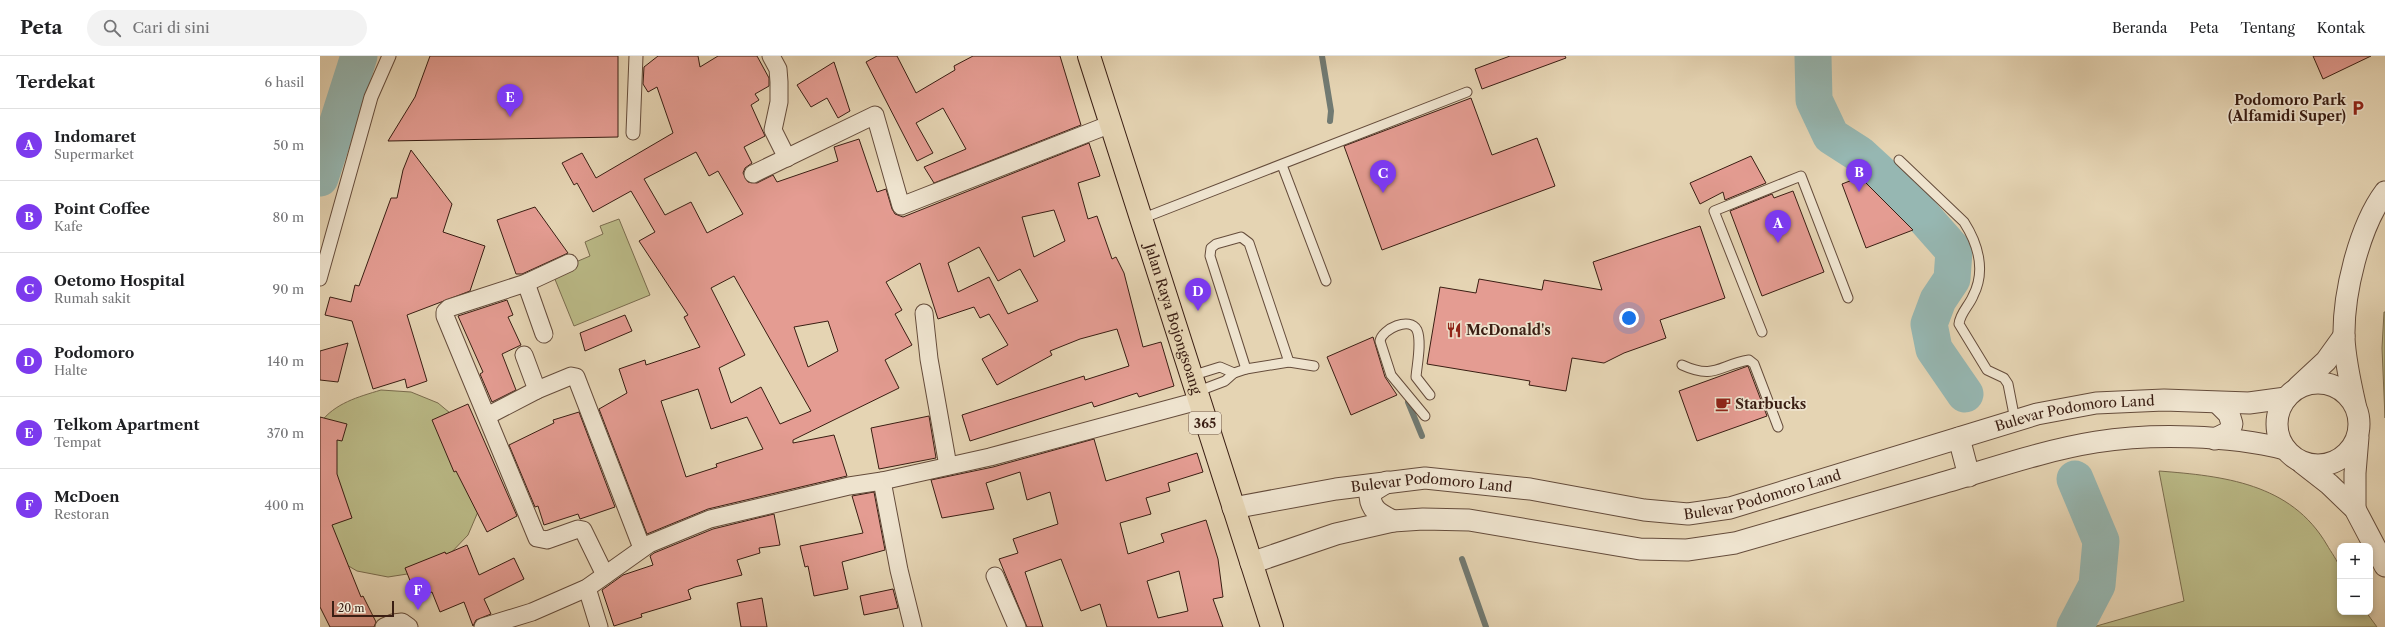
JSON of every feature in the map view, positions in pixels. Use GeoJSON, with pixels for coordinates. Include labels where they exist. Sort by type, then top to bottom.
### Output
{"type":"FeatureCollection","features":[{"type":"Feature","properties":{"kind":"main road","name":"Jalan Raya Bojongsoang"},"geometry":{"type":"LineString","coordinates":[[1089,56],[1271,627]]}},
{"type":"Feature","properties":{"kind":"street"},"geometry":{"type":"LineString","coordinates":[[320,279],[371,97],[389,56]]}},
{"type":"Feature","properties":{"kind":"street"},"geometry":{"type":"LineString","coordinates":[[633,133],[636,56]]}},
{"type":"Feature","properties":{"kind":"street"},"geometry":{"type":"LineString","coordinates":[[771,56],[778,69],[779,82],[779,102],[773,130],[787,158]]}},
{"type":"Feature","properties":{"kind":"street"},"geometry":{"type":"LineString","coordinates":[[753,174],[875,115],[901,206],[1111,124]]}},
{"type":"Feature","properties":{"kind":"street"},"geometry":{"type":"LineString","coordinates":[[2355,509],[2355,473],[2359,418],[2346,360],[2344,336],[2352,268],[2364,228],[2385,192]]}},
{"type":"Feature","properties":{"kind":"street"},"geometry":{"type":"LineString","coordinates":[[569,263],[526,283],[449,308],[445,312],[537,538],[547,540],[578,529],[583,530],[606,575]]}},
{"type":"Feature","properties":{"kind":"street"},"geometry":{"type":"LineString","coordinates":[[526,283],[544,334]]}},
{"type":"Feature","properties":{"kind":"street"},"geometry":{"type":"LineString","coordinates":[[924,312],[929,359],[948,466]]}},
{"type":"Feature","properties":{"kind":"street"},"geometry":{"type":"LineString","coordinates":[[2344,336],[2326,361],[2291,393],[2279,410],[2276,424],[2278,437],[2290,453],[2329,484],[2355,509],[2385,566]]}},
{"type":"Feature","properties":{"kind":"street"},"geometry":{"type":"LineString","coordinates":[[524,355],[537,390]]}},
{"type":"Feature","properties":{"kind":"street"},"geometry":{"type":"LineString","coordinates":[[487,416],[537,390],[571,376],[576,378],[642,548]]}},
{"type":"Feature","properties":{"kind":"street"},"geometry":{"type":"LineString","coordinates":[[2291,393],[2308,384],[2322,382],[2336,386],[2347,394],[2355,405]]}},
{"type":"Feature","properties":{"kind":"street"},"geometry":{"type":"LineString","coordinates":[[484,627],[532,612],[587,588],[642,548],[678,531],[710,519],[849,486],[882,481],[990,457],[1195,390]]}},
{"type":"Feature","properties":{"kind":"street","name":"Bulevar Podomoro Land"},"geometry":{"type":"LineString","coordinates":[[1233,508],[1336,489],[1425,478],[1485,483],[1530,489],[1644,510],[1688,514],[1730,508],[2036,414],[2096,403],[2164,400],[2218,403],[2272,401],[2291,393]]}},
{"type":"Feature","properties":{"kind":"street"},"geometry":{"type":"LineString","coordinates":[[2215,439],[2229,432],[2232,424],[2229,414],[2218,403]]}},
{"type":"Feature","properties":{"kind":"street"},"geometry":{"type":"LineString","coordinates":[[1251,564],[1333,535],[1393,520],[1470,520],[1640,548],[1687,550],[1735,543],[1969,476],[2096,442],[2161,438],[2215,439],[2262,443],[2290,453],[2307,464],[2321,465],[2334,462],[2345,455],[2354,445],[2359,432]]}},
{"type":"Feature","properties":{"kind":"street"},"geometry":{"type":"LineString","coordinates":[[1959,438],[1969,476]]}},
{"type":"Feature","properties":{"kind":"street"},"geometry":{"type":"LineString","coordinates":[[882,481],[899,570],[913,627]]}},
{"type":"Feature","properties":{"kind":"street"},"geometry":{"type":"LineString","coordinates":[[1387,482],[1374,490],[1370,496],[1370,503],[1378,513],[1393,520]]}},
{"type":"Feature","properties":{"kind":"street"},"geometry":{"type":"LineString","coordinates":[[995,576],[1017,627]]}},
{"type":"Feature","properties":{"kind":"street"},"geometry":{"type":"LineString","coordinates":[[587,588],[599,627]]}},
{"type":"Feature","properties":{"kind":"street"},"geometry":{"type":"LineString","coordinates":[[384,627],[393,623],[402,622],[409,627]]}},
{"type":"Feature","properties":{"kind":"lane"},"geometry":{"type":"LineString","coordinates":[[1141,219],[1467,92]]}},
{"type":"Feature","properties":{"kind":"lane"},"geometry":{"type":"LineString","coordinates":[[1898,160],[1964,222],[1971,233],[1980,262],[1980,276],[1973,296],[1960,319],[1959,324],[1987,370],[2004,378],[2008,384],[2015,420]]}},
{"type":"Feature","properties":{"kind":"lane"},"geometry":{"type":"LineString","coordinates":[[1282,165],[1326,281]]}},
{"type":"Feature","properties":{"kind":"lane"},"geometry":{"type":"LineString","coordinates":[[1762,332],[1714,210],[1801,176],[1848,298]]}},
{"type":"Feature","properties":{"kind":"lane"},"geometry":{"type":"LineString","coordinates":[[1246,369],[1210,256],[1211,248],[1216,244],[1241,237],[1249,243],[1289,362]]}},
{"type":"Feature","properties":{"kind":"lane"},"geometry":{"type":"LineString","coordinates":[[1425,416],[1391,375],[1380,341],[1387,331],[1404,324],[1411,324],[1417,330],[1418,340],[1416,377],[1430,395]]}},
{"type":"Feature","properties":{"kind":"lane"},"geometry":{"type":"LineString","coordinates":[[1682,365],[1696,371],[1707,373],[1749,360],[1754,364],[1778,427]]}},
{"type":"Feature","properties":{"kind":"lane"},"geometry":{"type":"LineString","coordinates":[[1195,390],[1224,381],[1234,373],[1246,369],[1289,362],[1314,366]]}},
{"type":"Feature","properties":{"kind":"lane"},"geometry":{"type":"LineString","coordinates":[[1195,390],[1220,367],[1234,373]]}},
{"type":"Feature","properties":{"kind":"green space"},"geometry":{"type":"Polygon","coordinates":[[[619,219],[650,295],[574,326],[552,272],[590,256],[585,242],[603,234],[600,226],[619,219]]]}},
{"type":"Feature","properties":{"kind":"green space"},"geometry":{"type":"Polygon","coordinates":[[[2385,312],[2385,418],[2382,348],[2385,312]]]}},
{"type":"Feature","properties":{"kind":"green space"},"geometry":{"type":"Polygon","coordinates":[[[381,390],[411,392],[438,403],[462,423],[480,507],[468,535],[447,557],[420,572],[388,577],[357,571],[330,555],[320,423],[333,410],[340,406],[356,398],[381,390]]]}},
{"type":"Feature","properties":{"kind":"green space"},"geometry":{"type":"Polygon","coordinates":[[[2159,471],[2231,480],[2254,487],[2275,496],[2295,508],[2312,524],[2337,561],[2337,615],[2368,615],[2377,627],[2093,627],[2184,601],[2159,471]]]}},
{"type":"Feature","properties":{"kind":"building"},"geometry":{"type":"Polygon","coordinates":[[[430,56],[618,56],[618,137],[388,141],[415,97],[430,56]]]}},
{"type":"Feature","properties":{"kind":"building"},"geometry":{"type":"Polygon","coordinates":[[[658,56],[698,56],[700,67],[718,56],[757,56],[769,78],[769,86],[755,94],[759,100],[751,105],[765,136],[744,147],[752,163],[745,168],[743,173],[748,182],[757,183],[773,175],[777,182],[838,161],[834,147],[859,139],[877,192],[886,189],[895,214],[903,217],[1089,143],[1100,176],[1078,183],[1088,219],[1097,216],[1112,259],[1116,257],[1124,273],[1143,347],[1161,342],[1174,386],[1139,397],[1137,393],[1094,407],[1092,402],[970,441],[962,415],[1084,376],[1085,380],[1129,366],[1117,329],[1080,339],[1050,351],[1052,355],[997,385],[982,359],[1008,345],[989,314],[980,318],[974,307],[938,319],[920,263],[886,282],[902,310],[895,314],[912,345],[885,360],[899,388],[793,440],[793,443],[834,435],[847,476],[708,509],[647,534],[599,409],[627,393],[619,369],[645,360],[646,365],[700,347],[684,317],[688,315],[639,241],[655,232],[631,191],[593,212],[577,183],[574,185],[562,163],[582,153],[596,178],[673,133],[657,87],[648,92],[643,84],[644,67],[658,56]],[[696,152],[644,179],[665,215],[691,202],[707,233],[743,214],[718,171],[709,176],[696,152]],[[1054,210],[1022,217],[1034,257],[1065,241],[1054,210]],[[979,247],[948,263],[958,292],[989,277],[1008,314],[1038,301],[1020,269],[998,281],[979,247]],[[734,276],[711,288],[745,355],[719,368],[731,403],[761,387],[780,424],[811,411],[734,276]],[[828,321],[794,327],[808,367],[838,351],[828,321]],[[698,389],[661,401],[686,477],[717,467],[716,464],[763,449],[747,417],[711,429],[698,389]]]}},
{"type":"Feature","properties":{"kind":"building"},"geometry":{"type":"Polygon","coordinates":[[[877,56],[897,56],[916,93],[955,70],[954,66],[973,56],[1060,56],[1081,125],[934,183],[924,167],[966,149],[943,108],[916,123],[933,153],[917,161],[866,62],[877,56]]]}},
{"type":"Feature","properties":{"kind":"building"},"geometry":{"type":"Polygon","coordinates":[[[1510,56],[1565,56],[1566,58],[1482,89],[1475,69],[1510,56]]]}},
{"type":"Feature","properties":{"kind":"building"},"geometry":{"type":"Polygon","coordinates":[[[2313,56],[2371,56],[2323,79],[2313,56]]]}},
{"type":"Feature","properties":{"kind":"building"},"geometry":{"type":"Polygon","coordinates":[[[834,62],[850,111],[838,118],[827,98],[811,107],[797,85],[834,62]]]}},
{"type":"Feature","properties":{"kind":"building"},"geometry":{"type":"Polygon","coordinates":[[[1471,98],[1492,155],[1537,138],[1555,186],[1382,250],[1344,146],[1471,98]]]}},
{"type":"Feature","properties":{"kind":"building"},"geometry":{"type":"Polygon","coordinates":[[[411,150],[452,204],[443,232],[485,246],[470,291],[407,315],[427,381],[407,388],[405,379],[373,389],[352,321],[325,315],[330,297],[351,302],[355,285],[359,286],[391,198],[397,198],[403,170],[411,150]]]}},
{"type":"Feature","properties":{"kind":"building"},"geometry":{"type":"Polygon","coordinates":[[[1751,156],[1766,183],[1725,200],[1723,192],[1700,204],[1690,183],[1751,156]]]}},
{"type":"Feature","properties":{"kind":"building"},"geometry":{"type":"Polygon","coordinates":[[[1860,177],[1913,230],[1866,248],[1842,184],[1860,177]]]}},
{"type":"Feature","properties":{"kind":"building"},"geometry":{"type":"Polygon","coordinates":[[[1793,191],[1824,272],[1762,296],[1730,211],[1772,194],[1774,198],[1793,191]]]}},
{"type":"Feature","properties":{"kind":"building"},"geometry":{"type":"Polygon","coordinates":[[[535,207],[568,253],[522,274],[516,274],[497,220],[535,207]]]}},
{"type":"Feature","properties":{"kind":"building"},"geometry":{"type":"Polygon","coordinates":[[[1700,226],[1725,298],[1660,320],[1666,338],[1624,353],[1604,363],[1572,358],[1566,391],[1529,385],[1530,381],[1427,364],[1440,287],[1476,293],[1479,279],[1542,290],[1544,280],[1602,290],[1593,262],[1700,226]]]}},
{"type":"Feature","properties":{"kind":"building"},"geometry":{"type":"Polygon","coordinates":[[[507,300],[513,315],[508,317],[521,345],[502,354],[516,390],[492,402],[480,374],[483,372],[458,316],[507,300]]]}},
{"type":"Feature","properties":{"kind":"building"},"geometry":{"type":"Polygon","coordinates":[[[625,315],[632,331],[585,351],[580,333],[625,315]]]}},
{"type":"Feature","properties":{"kind":"building"},"geometry":{"type":"Polygon","coordinates":[[[1373,337],[1385,377],[1397,395],[1351,415],[1327,357],[1373,337]]]}},
{"type":"Feature","properties":{"kind":"building"},"geometry":{"type":"Polygon","coordinates":[[[348,343],[338,382],[320,380],[320,351],[348,343]]]}},
{"type":"Feature","properties":{"kind":"building","name":"Starbucks"},"geometry":{"type":"Polygon","coordinates":[[[1748,366],[1767,416],[1697,441],[1679,391],[1748,366]]]}},
{"type":"Feature","properties":{"kind":"building"},"geometry":{"type":"Polygon","coordinates":[[[468,404],[517,516],[487,532],[456,471],[454,472],[432,420],[468,404]]]}},
{"type":"Feature","properties":{"kind":"building"},"geometry":{"type":"Polygon","coordinates":[[[579,412],[615,507],[580,519],[578,514],[544,525],[538,506],[535,507],[509,445],[554,423],[553,420],[579,412]]]}},
{"type":"Feature","properties":{"kind":"building"},"geometry":{"type":"Polygon","coordinates":[[[929,416],[936,458],[879,469],[871,428],[929,416]]]}},
{"type":"Feature","properties":{"kind":"building"},"geometry":{"type":"Polygon","coordinates":[[[320,417],[347,424],[342,441],[337,440],[337,474],[352,518],[332,525],[361,597],[363,596],[376,622],[374,627],[330,627],[320,607],[320,417]]]}},
{"type":"Feature","properties":{"kind":"building"},"geometry":{"type":"Polygon","coordinates":[[[1094,439],[1106,481],[1197,453],[1203,472],[1168,483],[1170,491],[1146,498],[1151,514],[1120,523],[1128,554],[1164,542],[1161,534],[1206,520],[1218,559],[1223,597],[1213,599],[1223,627],[1107,627],[1100,604],[1081,611],[1061,559],[1025,572],[1043,627],[1027,627],[999,559],[1018,553],[1013,539],[1058,524],[1050,492],[1027,500],[1020,472],[986,483],[994,509],[942,518],[931,480],[993,467],[1094,439]],[[1179,571],[1147,581],[1158,618],[1188,611],[1179,571]]]}},
{"type":"Feature","properties":{"kind":"building"},"geometry":{"type":"Polygon","coordinates":[[[874,492],[885,550],[842,562],[848,589],[814,596],[808,566],[805,567],[800,546],[863,533],[852,496],[874,492]]]}},
{"type":"Feature","properties":{"kind":"building"},"geometry":{"type":"Polygon","coordinates":[[[774,514],[780,545],[759,548],[760,553],[737,560],[742,575],[695,587],[688,590],[691,599],[641,614],[642,617],[614,626],[602,590],[623,575],[653,565],[650,556],[654,553],[713,529],[774,514]]]}},
{"type":"Feature","properties":{"kind":"building"},"geometry":{"type":"Polygon","coordinates":[[[467,545],[479,575],[514,558],[524,579],[484,599],[491,614],[476,620],[473,626],[464,602],[440,612],[432,592],[417,598],[405,568],[467,545]]]}},
{"type":"Feature","properties":{"kind":"building"},"geometry":{"type":"Polygon","coordinates":[[[893,589],[898,608],[864,615],[860,596],[893,589]]]}},
{"type":"Feature","properties":{"kind":"building"},"geometry":{"type":"Polygon","coordinates":[[[762,598],[767,627],[741,627],[737,603],[762,598]]]}},
{"type":"Feature","properties":{"kind":"waterway"},"geometry":{"type":"LineString","coordinates":[[320,178],[359,56]]}},
{"type":"Feature","properties":{"kind":"waterway"},"geometry":{"type":"LineString","coordinates":[[1322,56],[1331,111],[1330,121]]}},
{"type":"Feature","properties":{"kind":"waterway"},"geometry":{"type":"LineString","coordinates":[[1813,56],[1814,100],[1831,136],[1859,154],[1908,199],[1954,251],[1952,279],[1938,300],[1929,324],[1934,349],[1965,394]]}},
{"type":"Feature","properties":{"kind":"waterway"},"geometry":{"type":"LineString","coordinates":[[1408,402],[1422,436]]}},
{"type":"Feature","properties":{"kind":"waterway"},"geometry":{"type":"LineString","coordinates":[[2075,479],[2101,541],[2097,585],[2075,627]]}},
{"type":"Feature","properties":{"kind":"waterway"},"geometry":{"type":"LineString","coordinates":[[1462,559],[1486,627]]}},
{"type":"Feature","properties":{"kind":"place","name":"Podomoro Park (Alfamidi Super)"},"geometry":{"type":"Point","coordinates":[2358,108]}},
{"type":"Feature","properties":{"kind":"place","name":"Telkom Apartment"},"geometry":{"type":"Point","coordinates":[510,117]}},
{"type":"Feature","properties":{"kind":"place","name":"Point Coffee"},"geometry":{"type":"Point","coordinates":[1859,192]}},
{"type":"Feature","properties":{"kind":"place","name":"Oetomo Hospital"},"geometry":{"type":"Point","coordinates":[1383,193]}},
{"type":"Feature","properties":{"kind":"place","name":"Indomaret"},"geometry":{"type":"Point","coordinates":[1778,243]}},
{"type":"Feature","properties":{"kind":"place","name":"Podomoro"},"geometry":{"type":"Point","coordinates":[1198,311]}},
{"type":"Feature","properties":{"kind":"place","name":"McDonald's"},"geometry":{"type":"Point","coordinates":[1454,330]}},
{"type":"Feature","properties":{"kind":"place","name":"Starbucks"},"geometry":{"type":"Point","coordinates":[1723,404]}},
{"type":"Feature","properties":{"kind":"place","name":"McDoen"},"geometry":{"type":"Point","coordinates":[418,610]}}]}
